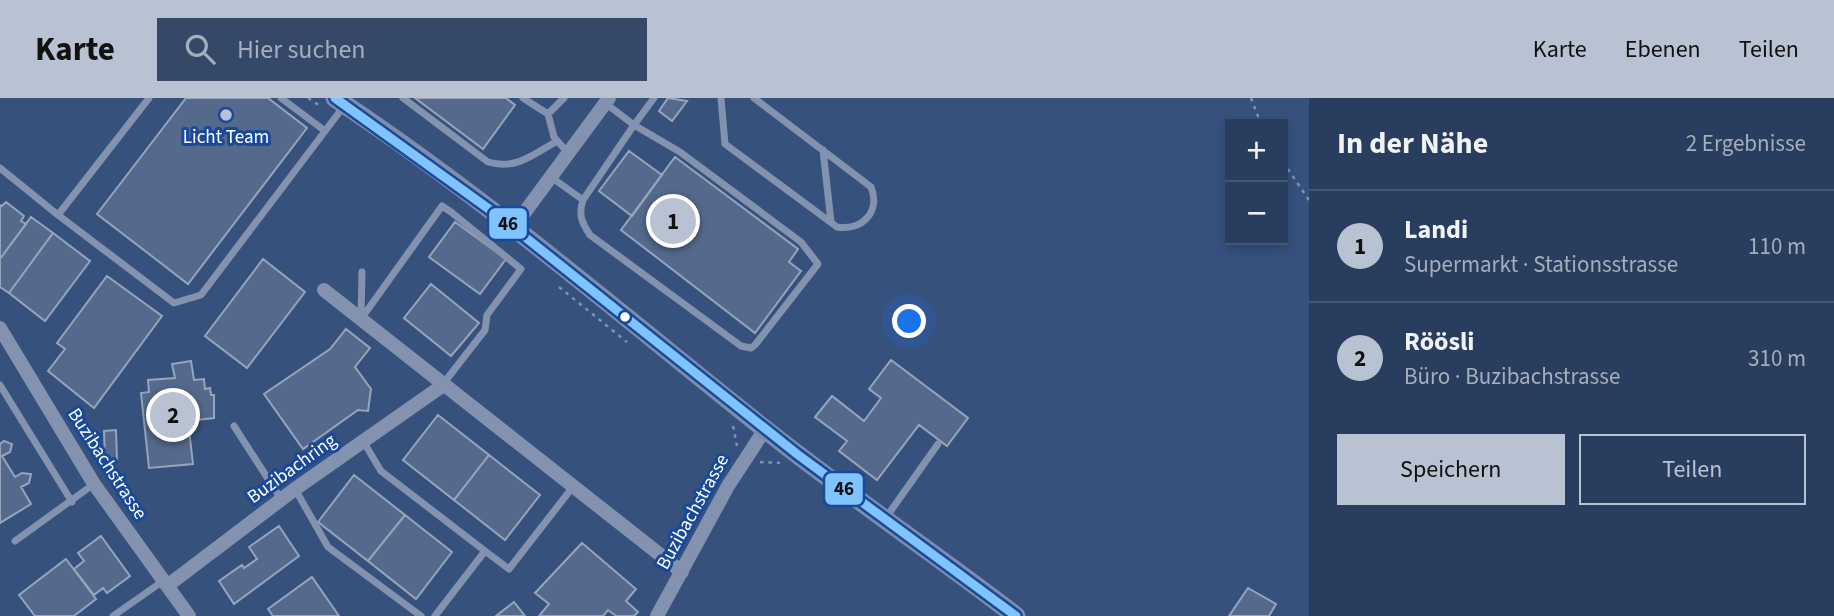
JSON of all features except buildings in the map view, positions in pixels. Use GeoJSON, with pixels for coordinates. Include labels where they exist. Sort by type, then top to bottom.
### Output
{"type":"FeatureCollection","features":[{"type":"Feature","properties":{"kind":"main road"},"geometry":{"type":"LineString","coordinates":[[340,101],[513,228],[765,429],[1016,616]]}},
{"type":"Feature","properties":{"kind":"street"},"geometry":{"type":"LineString","coordinates":[[513,228],[607,100]]}},
{"type":"Feature","properties":{"kind":"street"},"geometry":{"type":"LineString","coordinates":[[324,290],[442,386],[682,572]]}},
{"type":"Feature","properties":{"kind":"street","name":"Buzibachstrasse"},"geometry":{"type":"LineString","coordinates":[[0,328],[94,484],[189,616]]}},
{"type":"Feature","properties":{"kind":"street","name":"Buzibachring"},"geometry":{"type":"LineString","coordinates":[[165,583],[442,386]]}},
{"type":"Feature","properties":{"kind":"street","name":"Buzibachstrasse"},"geometry":{"type":"LineString","coordinates":[[657,616],[728,486],[765,429]]}},
{"type":"Feature","properties":{"kind":"lane"},"geometry":{"type":"LineString","coordinates":[[58,215],[149,98]]}},
{"type":"Feature","properties":{"kind":"lane"},"geometry":{"type":"LineString","coordinates":[[281,98],[325,131]]}},
{"type":"Feature","properties":{"kind":"lane"},"geometry":{"type":"LineString","coordinates":[[403,98],[488,162],[505,166],[523,160],[557,141]]}},
{"type":"Feature","properties":{"kind":"lane"},"geometry":{"type":"LineString","coordinates":[[523,98],[548,114],[557,141],[568,153]]}},
{"type":"Feature","properties":{"kind":"lane"},"geometry":{"type":"LineString","coordinates":[[548,114],[564,98]]}},
{"type":"Feature","properties":{"kind":"lane"},"geometry":{"type":"LineString","coordinates":[[607,100],[634,125],[680,152],[801,242],[818,264],[755,345],[746,348],[590,235],[582,221],[583,200],[634,125],[654,98]]}},
{"type":"Feature","properties":{"kind":"lane"},"geometry":{"type":"LineString","coordinates":[[721,98],[725,144],[831,222],[849,229],[858,226],[871,213],[875,195],[864,179],[754,98]]}},
{"type":"Feature","properties":{"kind":"lane"},"geometry":{"type":"LineString","coordinates":[[0,169],[174,303],[201,295],[325,131],[340,101]]}},
{"type":"Feature","properties":{"kind":"lane"},"geometry":{"type":"LineString","coordinates":[[824,149],[831,222]]}},
{"type":"Feature","properties":{"kind":"lane"},"geometry":{"type":"LineString","coordinates":[[551,177],[583,200]]}},
{"type":"Feature","properties":{"kind":"lane"},"geometry":{"type":"LineString","coordinates":[[361,319],[442,206],[521,269],[487,315],[485,330],[442,386]]}},
{"type":"Feature","properties":{"kind":"lane"},"geometry":{"type":"LineString","coordinates":[[361,319],[362,272]]}},
{"type":"Feature","properties":{"kind":"lane"},"geometry":{"type":"LineString","coordinates":[[0,385],[72,502]]}},
{"type":"Feature","properties":{"kind":"lane"},"geometry":{"type":"LineString","coordinates":[[234,426],[281,500]]}},
{"type":"Feature","properties":{"kind":"lane"},"geometry":{"type":"LineString","coordinates":[[363,441],[382,471],[509,569],[572,488]]}},
{"type":"Feature","properties":{"kind":"lane"},"geometry":{"type":"LineString","coordinates":[[884,520],[938,444]]}},
{"type":"Feature","properties":{"kind":"lane"},"geometry":{"type":"LineString","coordinates":[[15,541],[94,484]]}},
{"type":"Feature","properties":{"kind":"lane"},"geometry":{"type":"LineString","coordinates":[[296,489],[328,547],[421,616]]}},
{"type":"Feature","properties":{"kind":"lane"},"geometry":{"type":"LineString","coordinates":[[435,616],[485,551]]}},
{"type":"Feature","properties":{"kind":"lane"},"geometry":{"type":"LineString","coordinates":[[113,616],[165,583]]}},
{"type":"Feature","properties":{"kind":"path"},"geometry":{"type":"LineString","coordinates":[[1251,98],[1259,119]]}},
{"type":"Feature","properties":{"kind":"path"},"geometry":{"type":"LineString","coordinates":[[1288,169],[1309,200]]}},
{"type":"Feature","properties":{"kind":"transit line","name":"46"},"geometry":{"type":"LineString","coordinates":[[335,98],[500,217],[797,454],[1016,616]]}},
{"type":"Feature","properties":{"kind":"place","name":"Licht Team"},"geometry":{"type":"Point","coordinates":[226,115]}},
{"type":"Feature","properties":{"kind":"place","name":"Landi"},"geometry":{"type":"Point","coordinates":[673,221]}},
{"type":"Feature","properties":{"kind":"place","name":"Röösli"},"geometry":{"type":"Point","coordinates":[173,415]}}]}
